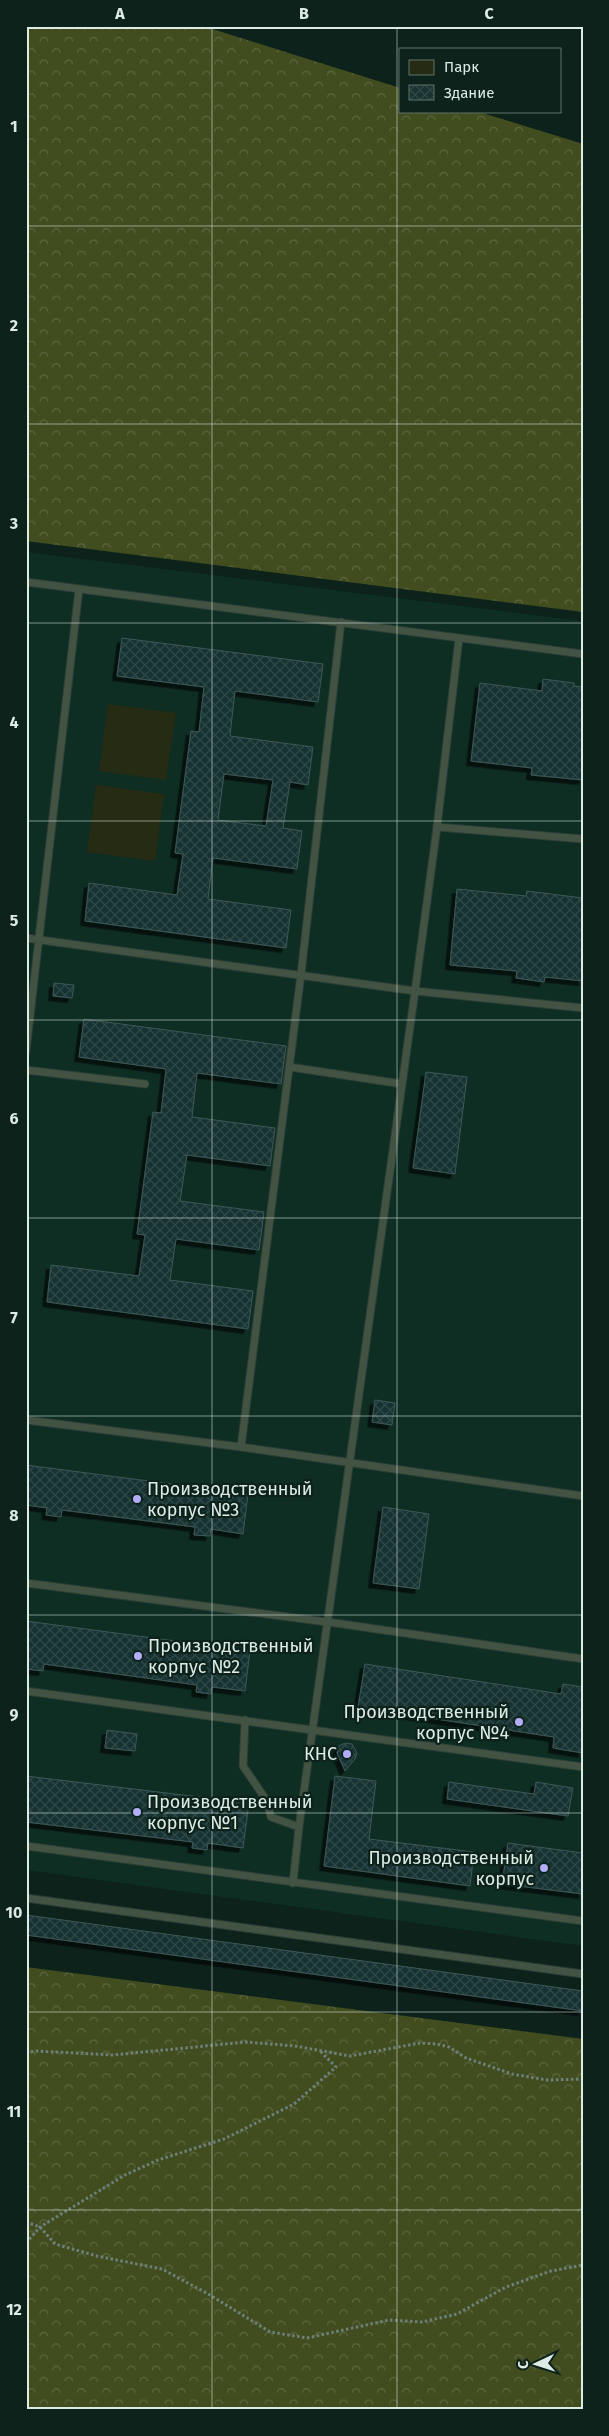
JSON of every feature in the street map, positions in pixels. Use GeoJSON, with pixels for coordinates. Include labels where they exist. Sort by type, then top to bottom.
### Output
{"type":"FeatureCollection","features":[{"type":"Feature","properties":{"kind":"lane"},"geometry":{"type":"LineString","coordinates":[[26,582],[583,654]]}},
{"type":"Feature","properties":{"kind":"lane"},"geometry":{"type":"LineString","coordinates":[[26,1051],[79,589]]}},
{"type":"Feature","properties":{"kind":"lane"},"geometry":{"type":"LineString","coordinates":[[241,1447],[290,1067],[341,622]]}},
{"type":"Feature","properties":{"kind":"lane"},"geometry":{"type":"LineString","coordinates":[[293,1883],[299,1827],[351,1463],[437,827],[459,638]]}},
{"type":"Feature","properties":{"kind":"lane"},"geometry":{"type":"LineString","coordinates":[[437,827],[583,839]]}},
{"type":"Feature","properties":{"kind":"lane"},"geometry":{"type":"LineString","coordinates":[[26,938],[415,991],[583,1008]]}},
{"type":"Feature","properties":{"kind":"lane"},"geometry":{"type":"LineString","coordinates":[[290,1067],[402,1084]]}},
{"type":"Feature","properties":{"kind":"lane"},"geometry":{"type":"LineString","coordinates":[[26,1070],[145,1084]]}},
{"type":"Feature","properties":{"kind":"lane"},"geometry":{"type":"LineString","coordinates":[[26,1420],[241,1447],[583,1496]]}},
{"type":"Feature","properties":{"kind":"lane"},"geometry":{"type":"LineString","coordinates":[[26,1583],[327,1622],[583,1659]]}},
{"type":"Feature","properties":{"kind":"lane"},"geometry":{"type":"LineString","coordinates":[[26,1692],[583,1767]]}},
{"type":"Feature","properties":{"kind":"lane"},"geometry":{"type":"LineString","coordinates":[[245,1720],[243,1766],[267,1801],[271,1817],[299,1827]]}},
{"type":"Feature","properties":{"kind":"lane"},"geometry":{"type":"LineString","coordinates":[[26,1846],[583,1921]]}},
{"type":"Feature","properties":{"kind":"lane"},"geometry":{"type":"LineString","coordinates":[[26,1898],[583,1974]]}},
{"type":"Feature","properties":{"kind":"path"},"geometry":{"type":"LineString","coordinates":[[26,2053],[35,2051],[113,2055],[246,2042],[319,2050],[350,2056],[420,2043],[449,2047],[466,2058],[512,2074],[547,2080],[583,2079]]}},
{"type":"Feature","properties":{"kind":"path"},"geometry":{"type":"LineString","coordinates":[[26,2243],[40,2227],[125,2175],[158,2160],[224,2139],[294,2104],[336,2067],[319,2050]]}},
{"type":"Feature","properties":{"kind":"path"},"geometry":{"type":"LineString","coordinates":[[26,2222],[40,2227],[55,2244],[97,2256],[162,2269],[210,2295],[270,2332],[307,2338],[389,2320],[422,2322],[457,2314],[506,2287],[551,2271],[583,2265]]}},
{"type":"Feature","properties":{"kind":"shaded area"},"geometry":{"type":"Polygon","coordinates":[[[26,552],[583,621],[583,1946],[26,1870],[26,552]]]}},
{"type":"Feature","properties":{"kind":"green space"},"geometry":{"type":"Polygon","coordinates":[[[26,26],[203,26],[399,88],[399,112],[479,112],[583,144],[583,612],[26,541],[26,26]]]}},
{"type":"Feature","properties":{"kind":"green space"},"geometry":{"type":"Polygon","coordinates":[[[108,704],[176,713],[166,780],[99,771],[108,704]]]}},
{"type":"Feature","properties":{"kind":"green space"},"geometry":{"type":"Polygon","coordinates":[[[96,785],[164,794],[155,861],[87,852],[96,785]]]}},
{"type":"Feature","properties":{"kind":"green space"},"geometry":{"type":"Polygon","coordinates":[[[26,1967],[583,2039],[583,2410],[26,2410],[26,1967]]]}},
{"type":"Feature","properties":{"kind":"building"},"geometry":{"type":"Polygon","coordinates":[[[122,638],[323,664],[318,702],[235,691],[230,736],[313,747],[308,785],[290,782],[283,828],[302,831],[297,869],[213,858],[208,899],[291,910],[286,948],[85,921],[89,883],[177,895],[183,854],[175,853],[191,731],[199,732],[204,687],[117,676],[122,638]],[[224,774],[218,820],[266,826],[273,780],[224,774]]]}},
{"type":"Feature","properties":{"kind":"building"},"geometry":{"type":"Polygon","coordinates":[[[543,679],[574,683],[574,686],[583,687],[583,780],[531,775],[532,768],[471,761],[480,683],[542,691],[543,679]]]}},
{"type":"Feature","properties":{"kind":"building"},"geometry":{"type":"Polygon","coordinates":[[[457,889],[526,896],[527,891],[583,898],[583,981],[545,977],[544,982],[516,978],[517,971],[450,965],[457,889]]]}},
{"type":"Feature","properties":{"kind":"building"},"geometry":{"type":"Polygon","coordinates":[[[54,983],[74,985],[72,998],[53,996],[54,983]]]}},
{"type":"Feature","properties":{"kind":"building"},"geometry":{"type":"Polygon","coordinates":[[[84,1019],[286,1046],[281,1084],[197,1073],[192,1117],[275,1128],[270,1166],[187,1155],[180,1201],[264,1212],[259,1250],[176,1239],[170,1280],[253,1291],[248,1329],[47,1302],[51,1265],[139,1276],[145,1235],[137,1234],[153,1112],[161,1113],[166,1069],[79,1057],[84,1019]]]}},
{"type":"Feature","properties":{"kind":"building"},"geometry":{"type":"Polygon","coordinates":[[[426,1072],[467,1077],[455,1174],[413,1168],[426,1072]]]}},
{"type":"Feature","properties":{"kind":"building"},"geometry":{"type":"Polygon","coordinates":[[[375,1400],[395,1403],[392,1425],[372,1422],[375,1400]]]}},
{"type":"Feature","properties":{"kind":"building","name":"Производственный корпус №3"},"geometry":{"type":"Polygon","coordinates":[[[26,1465],[248,1494],[243,1534],[211,1529],[210,1536],[194,1535],[195,1527],[62,1510],[61,1517],[46,1515],[47,1508],[26,1505],[26,1465]]]}},
{"type":"Feature","properties":{"kind":"building"},"geometry":{"type":"Polygon","coordinates":[[[383,1507],[429,1514],[419,1589],[373,1583],[383,1507]]]}},
{"type":"Feature","properties":{"kind":"building","name":"Производственный корпус №2"},"geometry":{"type":"Polygon","coordinates":[[[26,1621],[250,1651],[245,1691],[212,1687],[211,1694],[196,1692],[197,1685],[44,1664],[43,1671],[26,1669],[26,1621]]]}},
{"type":"Feature","properties":{"kind":"building","name":"Производственный корпус №4"},"geometry":{"type":"Polygon","coordinates":[[[365,1664],[561,1694],[563,1684],[583,1687],[583,1753],[553,1748],[554,1737],[358,1707],[365,1664]]]}},
{"type":"Feature","properties":{"kind":"building"},"geometry":{"type":"Polygon","coordinates":[[[107,1730],[137,1734],[135,1751],[105,1748],[107,1730]]]}},
{"type":"Feature","properties":{"kind":"building","name":"КНС"},"geometry":{"type":"Polygon","coordinates":[[[345,1743],[352,1744],[357,1753],[355,1759],[345,1771],[337,1753],[339,1746],[345,1743]]]}},
{"type":"Feature","properties":{"kind":"building","name":"Производственный корпус №1"},"geometry":{"type":"Polygon","coordinates":[[[26,1776],[249,1803],[243,1848],[208,1843],[207,1850],[192,1848],[193,1842],[26,1822],[26,1776]]]}},
{"type":"Feature","properties":{"kind":"building"},"geometry":{"type":"Polygon","coordinates":[[[335,1776],[376,1781],[369,1839],[474,1852],[470,1886],[324,1866],[335,1776]]]}},
{"type":"Feature","properties":{"kind":"building"},"geometry":{"type":"Polygon","coordinates":[[[449,1782],[534,1794],[536,1782],[573,1788],[568,1816],[447,1799],[449,1782]]]}},
{"type":"Feature","properties":{"kind":"building","name":"Производственный корпус"},"geometry":{"type":"Polygon","coordinates":[[[508,1843],[583,1853],[583,1894],[502,1884],[508,1843]]]}},
{"type":"Feature","properties":{"kind":"building"},"geometry":{"type":"Polygon","coordinates":[[[26,1915],[583,1991],[583,2011],[26,1935],[26,1915]]]}},
{"type":"Feature","properties":{"kind":"place","name":"Производственный корпус №3"},"geometry":{"type":"Point","coordinates":[137,1499]}},
{"type":"Feature","properties":{"kind":"place","name":"Производственный корпус №2"},"geometry":{"type":"Point","coordinates":[138,1656]}},
{"type":"Feature","properties":{"kind":"place","name":"Производственный корпус №4"},"geometry":{"type":"Point","coordinates":[519,1722]}},
{"type":"Feature","properties":{"kind":"place","name":"КНС"},"geometry":{"type":"Point","coordinates":[347,1754]}},
{"type":"Feature","properties":{"kind":"place","name":"Производственный корпус №1"},"geometry":{"type":"Point","coordinates":[137,1812]}},
{"type":"Feature","properties":{"kind":"place","name":"Производственный корпус"},"geometry":{"type":"Point","coordinates":[544,1868]}}]}
